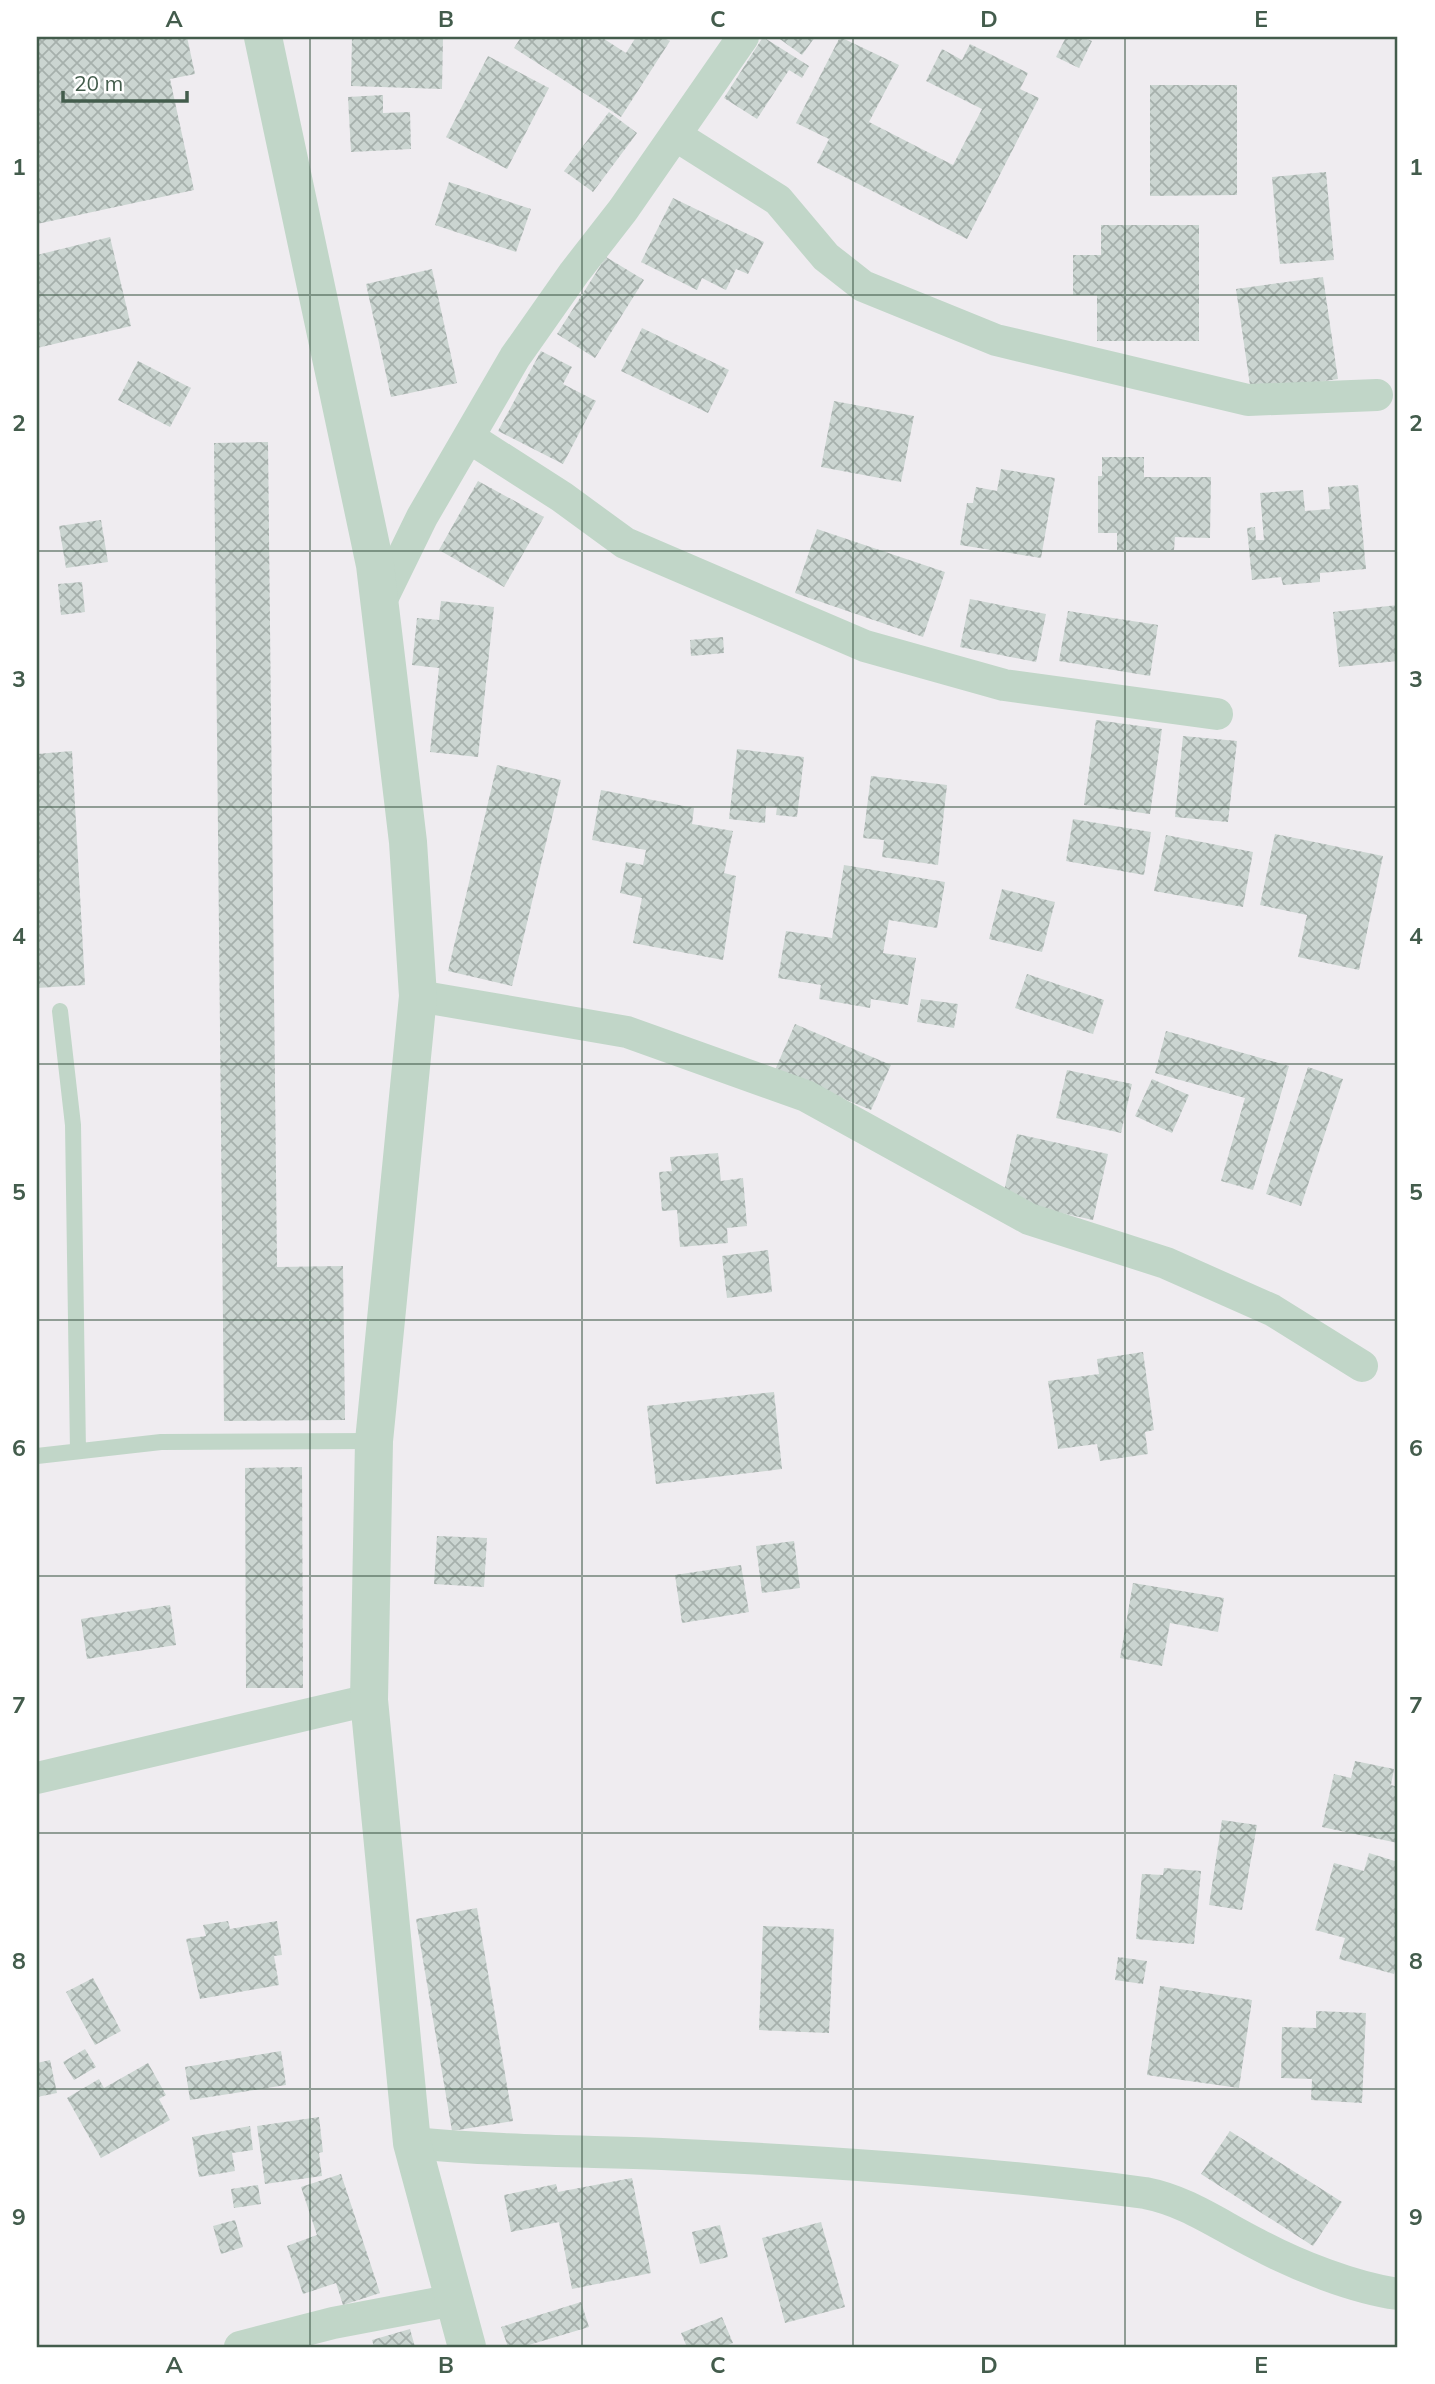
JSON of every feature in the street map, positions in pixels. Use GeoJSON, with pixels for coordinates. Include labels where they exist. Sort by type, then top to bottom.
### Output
{"type":"FeatureCollection","features":[{"type":"Feature","properties":{"kind":"street"},"geometry":{"type":"LineString","coordinates":[[263,37],[375,565],[408,842],[418,996],[374,1441],[369,1700],[412,2143],[467,2347]]}},
{"type":"Feature","properties":{"kind":"street"},"geometry":{"type":"LineString","coordinates":[[379,605],[422,517],[515,357],[743,37]]}},
{"type":"Feature","properties":{"kind":"street"},"geometry":{"type":"LineString","coordinates":[[675,135],[778,200],[826,257],[863,286],[996,340],[1248,400],[1377,395]]}},
{"type":"Feature","properties":{"kind":"street"},"geometry":{"type":"LineString","coordinates":[[470,438],[562,497],[625,543],[865,646],[1004,685],[1217,714]]}},
{"type":"Feature","properties":{"kind":"street"},"geometry":{"type":"LineString","coordinates":[[418,996],[627,1032],[806,1096],[943,1169],[1029,1219],[1166,1263],[1272,1310],[1362,1366]]}},
{"type":"Feature","properties":{"kind":"street"},"geometry":{"type":"LineString","coordinates":[[37,1778],[369,1700]]}},
{"type":"Feature","properties":{"kind":"street"},"geometry":{"type":"LineString","coordinates":[[412,2143],[473,2149],[663,2154],[869,2167],[1145,2193],[1172,2198],[1282,2256],[1380,2292],[1398,2294]]}},
{"type":"Feature","properties":{"kind":"street"},"geometry":{"type":"LineString","coordinates":[[240,2347],[333,2323],[454,2300]]}},
{"type":"Feature","properties":{"kind":"lane"},"geometry":{"type":"LineString","coordinates":[[60,1011],[73,1125],[78,1451]]}},
{"type":"Feature","properties":{"kind":"lane"},"geometry":{"type":"LineString","coordinates":[[37,1456],[161,1443],[374,1441]]}},
{"type":"Feature","properties":{"kind":"building"},"geometry":{"type":"Polygon","coordinates":[[[37,37],[187,37],[195,74],[170,79],[194,190],[37,224],[37,37]]]}},
{"type":"Feature","properties":{"kind":"building"},"geometry":{"type":"Polygon","coordinates":[[[352,37],[443,37],[442,89],[351,86],[352,37]]]}},
{"type":"Feature","properties":{"kind":"building"},"geometry":{"type":"Polygon","coordinates":[[[521,37],[601,37],[626,53],[636,37],[662,37],[670,41],[621,117],[514,48],[521,37]]]}},
{"type":"Feature","properties":{"kind":"building"},"geometry":{"type":"Polygon","coordinates":[[[763,37],[809,66],[802,78],[789,70],[757,119],[724,98],[763,37]]]}},
{"type":"Feature","properties":{"kind":"building"},"geometry":{"type":"Polygon","coordinates":[[[777,37],[815,37],[802,55],[777,37]]]}},
{"type":"Feature","properties":{"kind":"building"},"geometry":{"type":"Polygon","coordinates":[[[840,37],[899,65],[869,122],[953,165],[982,109],[926,81],[942,49],[962,60],[970,44],[1028,73],[1020,89],[1039,98],[967,239],[817,163],[829,139],[796,123],[840,37]]]}},
{"type":"Feature","properties":{"kind":"building"},"geometry":{"type":"Polygon","coordinates":[[[1066,37],[1081,37],[1092,41],[1079,68],[1056,57],[1066,37]]]}},
{"type":"Feature","properties":{"kind":"building"},"geometry":{"type":"Polygon","coordinates":[[[488,56],[549,88],[507,169],[446,137],[488,56]]]}},
{"type":"Feature","properties":{"kind":"building"},"geometry":{"type":"Polygon","coordinates":[[[1150,85],[1237,85],[1237,195],[1150,196],[1150,85]]]}},
{"type":"Feature","properties":{"kind":"building"},"geometry":{"type":"Polygon","coordinates":[[[383,95],[383,113],[410,112],[411,149],[351,152],[348,97],[383,95]]]}},
{"type":"Feature","properties":{"kind":"building"},"geometry":{"type":"Polygon","coordinates":[[[609,112],[637,133],[593,192],[564,171],[609,112]]]}},
{"type":"Feature","properties":{"kind":"building"},"geometry":{"type":"Polygon","coordinates":[[[1326,172],[1334,260],[1280,264],[1272,177],[1326,172]]]}},
{"type":"Feature","properties":{"kind":"building"},"geometry":{"type":"Polygon","coordinates":[[[449,182],[531,209],[516,252],[435,225],[449,182]]]}},
{"type":"Feature","properties":{"kind":"building"},"geometry":{"type":"Polygon","coordinates":[[[673,198],[764,242],[748,274],[736,269],[726,290],[702,278],[697,290],[641,262],[673,198]]]}},
{"type":"Feature","properties":{"kind":"building"},"geometry":{"type":"Polygon","coordinates":[[[1101,225],[1199,225],[1199,341],[1097,341],[1097,295],[1073,295],[1073,255],[1101,255],[1101,225]]]}},
{"type":"Feature","properties":{"kind":"building"},"geometry":{"type":"Polygon","coordinates":[[[110,237],[131,326],[37,348],[37,255],[110,237]]]}},
{"type":"Feature","properties":{"kind":"building"},"geometry":{"type":"Polygon","coordinates":[[[606,257],[644,280],[595,358],[557,334],[606,257]]]}},
{"type":"Feature","properties":{"kind":"building"},"geometry":{"type":"Polygon","coordinates":[[[432,269],[457,383],[391,397],[366,284],[432,269]]]}},
{"type":"Feature","properties":{"kind":"building"},"geometry":{"type":"Polygon","coordinates":[[[1323,277],[1338,379],[1251,392],[1236,289],[1323,277]]]}},
{"type":"Feature","properties":{"kind":"building"},"geometry":{"type":"Polygon","coordinates":[[[642,328],[729,370],[708,413],[621,371],[642,328]]]}},
{"type":"Feature","properties":{"kind":"building"},"geometry":{"type":"Polygon","coordinates":[[[541,351],[572,367],[563,384],[596,401],[563,464],[498,431],[541,351]]]}},
{"type":"Feature","properties":{"kind":"building"},"geometry":{"type":"Polygon","coordinates":[[[138,361],[191,388],[170,427],[118,400],[138,361]]]}},
{"type":"Feature","properties":{"kind":"building"},"geometry":{"type":"Polygon","coordinates":[[[834,401],[914,416],[901,482],[821,467],[834,401]]]}},
{"type":"Feature","properties":{"kind":"building"},"geometry":{"type":"Polygon","coordinates":[[[268,442],[277,1267],[343,1266],[345,1420],[224,1421],[214,443],[268,442]]]}},
{"type":"Feature","properties":{"kind":"building"},"geometry":{"type":"Polygon","coordinates":[[[1102,457],[1144,457],[1144,477],[1211,477],[1210,538],[1175,537],[1174,550],[1117,550],[1117,533],[1098,533],[1098,476],[1102,476],[1102,457]]]}},
{"type":"Feature","properties":{"kind":"building"},"geometry":{"type":"Polygon","coordinates":[[[1001,469],[1055,478],[1041,558],[960,545],[967,503],[973,503],[976,487],[997,491],[1001,469]]]}},
{"type":"Feature","properties":{"kind":"building"},"geometry":{"type":"Polygon","coordinates":[[[478,481],[544,517],[504,587],[439,550],[478,481]]]}},
{"type":"Feature","properties":{"kind":"building"},"geometry":{"type":"Polygon","coordinates":[[[1358,485],[1366,569],[1320,573],[1320,582],[1283,585],[1281,577],[1252,580],[1247,528],[1255,527],[1256,540],[1264,540],[1260,493],[1303,490],[1305,511],[1330,509],[1328,487],[1358,485]]]}},
{"type":"Feature","properties":{"kind":"building"},"geometry":{"type":"Polygon","coordinates":[[[101,520],[108,562],[66,568],[59,526],[101,520]]]}},
{"type":"Feature","properties":{"kind":"building"},"geometry":{"type":"Polygon","coordinates":[[[817,529],[945,572],[923,637],[795,593],[817,529]]]}},
{"type":"Feature","properties":{"kind":"building"},"geometry":{"type":"Polygon","coordinates":[[[82,582],[85,612],[61,615],[58,584],[82,582]]]}},
{"type":"Feature","properties":{"kind":"building"},"geometry":{"type":"Polygon","coordinates":[[[970,599],[1046,614],[1036,662],[960,647],[970,599]]]}},
{"type":"Feature","properties":{"kind":"building"},"geometry":{"type":"Polygon","coordinates":[[[441,601],[494,607],[478,757],[430,752],[439,668],[412,665],[417,618],[439,620],[441,601]]]}},
{"type":"Feature","properties":{"kind":"building"},"geometry":{"type":"Polygon","coordinates":[[[1398,605],[1398,661],[1339,667],[1333,612],[1398,605]]]}},
{"type":"Feature","properties":{"kind":"building"},"geometry":{"type":"Polygon","coordinates":[[[1068,611],[1158,625],[1150,676],[1059,661],[1068,611]]]}},
{"type":"Feature","properties":{"kind":"building"},"geometry":{"type":"Polygon","coordinates":[[[723,637],[724,653],[691,656],[690,640],[723,637]]]}},
{"type":"Feature","properties":{"kind":"building"},"geometry":{"type":"Polygon","coordinates":[[[1096,720],[1162,729],[1150,814],[1084,805],[1096,720]]]}},
{"type":"Feature","properties":{"kind":"building"},"geometry":{"type":"Polygon","coordinates":[[[1183,736],[1237,741],[1228,822],[1175,817],[1183,736]]]}},
{"type":"Feature","properties":{"kind":"building"},"geometry":{"type":"Polygon","coordinates":[[[737,749],[804,757],[797,817],[776,815],[777,807],[766,806],[765,823],[729,819],[737,749]]]}},
{"type":"Feature","properties":{"kind":"building"},"geometry":{"type":"Polygon","coordinates":[[[72,751],[85,985],[37,988],[37,754],[72,751]]]}},
{"type":"Feature","properties":{"kind":"building"},"geometry":{"type":"Polygon","coordinates":[[[497,765],[561,780],[512,986],[448,971],[497,765]]]}},
{"type":"Feature","properties":{"kind":"building"},"geometry":{"type":"Polygon","coordinates":[[[871,776],[947,785],[938,865],[882,857],[884,840],[863,838],[871,776]]]}},
{"type":"Feature","properties":{"kind":"building"},"geometry":{"type":"Polygon","coordinates":[[[601,790],[694,808],[692,824],[733,831],[724,873],[736,876],[723,960],[633,943],[642,898],[620,893],[626,862],[643,865],[646,850],[592,840],[601,790]]]}},
{"type":"Feature","properties":{"kind":"building"},"geometry":{"type":"Polygon","coordinates":[[[1073,819],[1151,832],[1144,875],[1066,861],[1073,819]]]}},
{"type":"Feature","properties":{"kind":"building"},"geometry":{"type":"Polygon","coordinates":[[[1275,834],[1383,856],[1359,970],[1298,957],[1307,915],[1260,905],[1275,834]]]}},
{"type":"Feature","properties":{"kind":"building"},"geometry":{"type":"Polygon","coordinates":[[[1166,835],[1253,852],[1243,907],[1154,891],[1166,835]]]}},
{"type":"Feature","properties":{"kind":"building"},"geometry":{"type":"Polygon","coordinates":[[[844,865],[945,882],[937,928],[889,920],[883,953],[916,958],[908,1005],[871,999],[870,1008],[819,999],[821,985],[778,978],[786,931],[832,938],[844,865]]]}},
{"type":"Feature","properties":{"kind":"building"},"geometry":{"type":"Polygon","coordinates":[[[1002,889],[1055,902],[1042,952],[989,939],[1002,889]]]}},
{"type":"Feature","properties":{"kind":"building"},"geometry":{"type":"Polygon","coordinates":[[[1027,974],[1104,1000],[1093,1034],[1015,1008],[1027,974]]]}},
{"type":"Feature","properties":{"kind":"building"},"geometry":{"type":"Polygon","coordinates":[[[921,999],[958,1004],[954,1028],[917,1022],[921,999]]]}},
{"type":"Feature","properties":{"kind":"building"},"geometry":{"type":"Polygon","coordinates":[[[795,1024],[891,1065],[871,1110],[775,1070],[795,1024]]]}},
{"type":"Feature","properties":{"kind":"building"},"geometry":{"type":"Polygon","coordinates":[[[1166,1031],[1289,1066],[1253,1190],[1221,1181],[1245,1098],[1155,1073],[1166,1031]]]}},
{"type":"Feature","properties":{"kind":"building"},"geometry":{"type":"Polygon","coordinates":[[[1308,1067],[1343,1079],[1301,1206],[1266,1194],[1308,1067]]]}},
{"type":"Feature","properties":{"kind":"building"},"geometry":{"type":"Polygon","coordinates":[[[1067,1070],[1132,1084],[1121,1133],[1056,1118],[1067,1070]]]}},
{"type":"Feature","properties":{"kind":"building"},"geometry":{"type":"Polygon","coordinates":[[[1152,1079],[1189,1095],[1172,1133],[1135,1116],[1152,1079]]]}},
{"type":"Feature","properties":{"kind":"building"},"geometry":{"type":"Polygon","coordinates":[[[1017,1134],[1108,1154],[1093,1220],[1002,1200],[1017,1134]]]}},
{"type":"Feature","properties":{"kind":"building"},"geometry":{"type":"Polygon","coordinates":[[[718,1153],[721,1181],[743,1178],[747,1226],[727,1228],[728,1243],[680,1247],[677,1210],[662,1211],[659,1172],[672,1171],[670,1157],[718,1153]]]}},
{"type":"Feature","properties":{"kind":"building"},"geometry":{"type":"Polygon","coordinates":[[[768,1250],[772,1292],[727,1298],[722,1256],[768,1250]]]}},
{"type":"Feature","properties":{"kind":"building"},"geometry":{"type":"Polygon","coordinates":[[[1143,1352],[1154,1430],[1145,1432],[1148,1454],[1100,1461],[1097,1444],[1058,1449],[1048,1381],[1099,1374],[1097,1359],[1143,1352]]]}},
{"type":"Feature","properties":{"kind":"building"},"geometry":{"type":"Polygon","coordinates":[[[774,1392],[782,1469],[656,1484],[647,1406],[774,1392]]]}},
{"type":"Feature","properties":{"kind":"building"},"geometry":{"type":"Polygon","coordinates":[[[302,1467],[303,1688],[246,1688],[245,1468],[302,1467]]]}},
{"type":"Feature","properties":{"kind":"building"},"geometry":{"type":"Polygon","coordinates":[[[437,1536],[487,1538],[484,1587],[434,1584],[437,1536]]]}},
{"type":"Feature","properties":{"kind":"building"},"geometry":{"type":"Polygon","coordinates":[[[794,1541],[800,1588],[762,1593],[756,1546],[794,1541]]]}},
{"type":"Feature","properties":{"kind":"building"},"geometry":{"type":"Polygon","coordinates":[[[741,1565],[749,1612],[682,1623],[675,1575],[741,1565]]]}},
{"type":"Feature","properties":{"kind":"building"},"geometry":{"type":"Polygon","coordinates":[[[1133,1583],[1224,1598],[1218,1632],[1170,1623],[1162,1666],[1120,1658],[1133,1583]]]}},
{"type":"Feature","properties":{"kind":"building"},"geometry":{"type":"Polygon","coordinates":[[[170,1605],[176,1645],[87,1659],[81,1619],[170,1605]]]}},
{"type":"Feature","properties":{"kind":"building"},"geometry":{"type":"Polygon","coordinates":[[[1355,1761],[1394,1769],[1391,1785],[1398,1787],[1398,1843],[1322,1827],[1334,1774],[1351,1778],[1355,1761]]]}},
{"type":"Feature","properties":{"kind":"building"},"geometry":{"type":"Polygon","coordinates":[[[1222,1820],[1257,1825],[1242,1910],[1209,1905],[1222,1820]]]}},
{"type":"Feature","properties":{"kind":"building"},"geometry":{"type":"Polygon","coordinates":[[[1369,1853],[1398,1862],[1398,1961],[1394,1974],[1339,1959],[1345,1938],[1315,1930],[1334,1863],[1364,1871],[1369,1853]]]}},
{"type":"Feature","properties":{"kind":"building"},"geometry":{"type":"Polygon","coordinates":[[[1164,1868],[1201,1871],[1194,1944],[1136,1939],[1142,1874],[1163,1875],[1164,1868]]]}},
{"type":"Feature","properties":{"kind":"building"},"geometry":{"type":"Polygon","coordinates":[[[477,1908],[513,2121],[452,2131],[416,1919],[477,1908]]]}},
{"type":"Feature","properties":{"kind":"building"},"geometry":{"type":"Polygon","coordinates":[[[228,1921],[230,1929],[277,1921],[282,1955],[274,1956],[279,1985],[200,1999],[186,1939],[206,1936],[203,1925],[228,1921]]]}},
{"type":"Feature","properties":{"kind":"building"},"geometry":{"type":"Polygon","coordinates":[[[763,1926],[834,1929],[829,2033],[759,2030],[763,1926]]]}},
{"type":"Feature","properties":{"kind":"building"},"geometry":{"type":"Polygon","coordinates":[[[1118,1957],[1147,1961],[1143,1984],[1115,1980],[1118,1957]]]}},
{"type":"Feature","properties":{"kind":"building"},"geometry":{"type":"Polygon","coordinates":[[[93,1978],[121,2031],[95,2045],[66,1992],[93,1978]]]}},
{"type":"Feature","properties":{"kind":"building"},"geometry":{"type":"Polygon","coordinates":[[[1160,1986],[1252,2000],[1239,2088],[1147,2075],[1160,1986]]]}},
{"type":"Feature","properties":{"kind":"building"},"geometry":{"type":"Polygon","coordinates":[[[1316,2011],[1366,2013],[1362,2103],[1311,2100],[1312,2079],[1281,2078],[1282,2027],[1316,2028],[1316,2011]]]}},
{"type":"Feature","properties":{"kind":"building"},"geometry":{"type":"Polygon","coordinates":[[[85,2049],[96,2067],[74,2080],[63,2062],[85,2049]]]}},
{"type":"Feature","properties":{"kind":"building"},"geometry":{"type":"Polygon","coordinates":[[[281,2051],[286,2085],[190,2100],[185,2067],[281,2051]]]}},
{"type":"Feature","properties":{"kind":"building"},"geometry":{"type":"Polygon","coordinates":[[[50,2060],[57,2093],[37,2097],[37,2063],[50,2060]]]}},
{"type":"Feature","properties":{"kind":"building"},"geometry":{"type":"Polygon","coordinates":[[[148,2063],[166,2095],[159,2099],[170,2120],[101,2158],[67,2098],[99,2079],[104,2088],[148,2063]]]}},
{"type":"Feature","properties":{"kind":"building"},"geometry":{"type":"Polygon","coordinates":[[[319,2117],[323,2152],[319,2153],[322,2176],[265,2184],[257,2126],[319,2117]]]}},
{"type":"Feature","properties":{"kind":"building"},"geometry":{"type":"Polygon","coordinates":[[[250,2126],[253,2150],[232,2153],[235,2171],[199,2177],[192,2137],[250,2126]]]}},
{"type":"Feature","properties":{"kind":"building"},"geometry":{"type":"Polygon","coordinates":[[[1230,2131],[1342,2202],[1313,2246],[1201,2174],[1230,2131]]]}},
{"type":"Feature","properties":{"kind":"building"},"geometry":{"type":"Polygon","coordinates":[[[341,2174],[380,2293],[343,2305],[336,2283],[303,2294],[287,2246],[317,2235],[301,2187],[341,2174]]]}},
{"type":"Feature","properties":{"kind":"building"},"geometry":{"type":"Polygon","coordinates":[[[632,2178],[651,2273],[572,2289],[559,2222],[511,2232],[504,2195],[556,2184],[558,2192],[632,2178]]]}},
{"type":"Feature","properties":{"kind":"building"},"geometry":{"type":"Polygon","coordinates":[[[258,2185],[261,2204],[234,2208],[231,2189],[258,2185]]]}},
{"type":"Feature","properties":{"kind":"building"},"geometry":{"type":"Polygon","coordinates":[[[235,2220],[243,2247],[221,2254],[213,2226],[235,2220]]]}},
{"type":"Feature","properties":{"kind":"building"},"geometry":{"type":"Polygon","coordinates":[[[821,2222],[845,2307],[785,2323],[762,2238],[821,2222]]]}},
{"type":"Feature","properties":{"kind":"building"},"geometry":{"type":"Polygon","coordinates":[[[720,2225],[728,2257],[700,2264],[692,2232],[720,2225]]]}},
{"type":"Feature","properties":{"kind":"building"},"geometry":{"type":"Polygon","coordinates":[[[581,2302],[589,2327],[522,2347],[508,2347],[501,2327],[581,2302]]]}},
{"type":"Feature","properties":{"kind":"building"},"geometry":{"type":"Polygon","coordinates":[[[722,2317],[733,2343],[723,2347],[687,2347],[681,2333],[722,2317]]]}},
{"type":"Feature","properties":{"kind":"building"},"geometry":{"type":"Polygon","coordinates":[[[410,2329],[415,2347],[374,2347],[372,2340],[410,2329]]]}}]}
